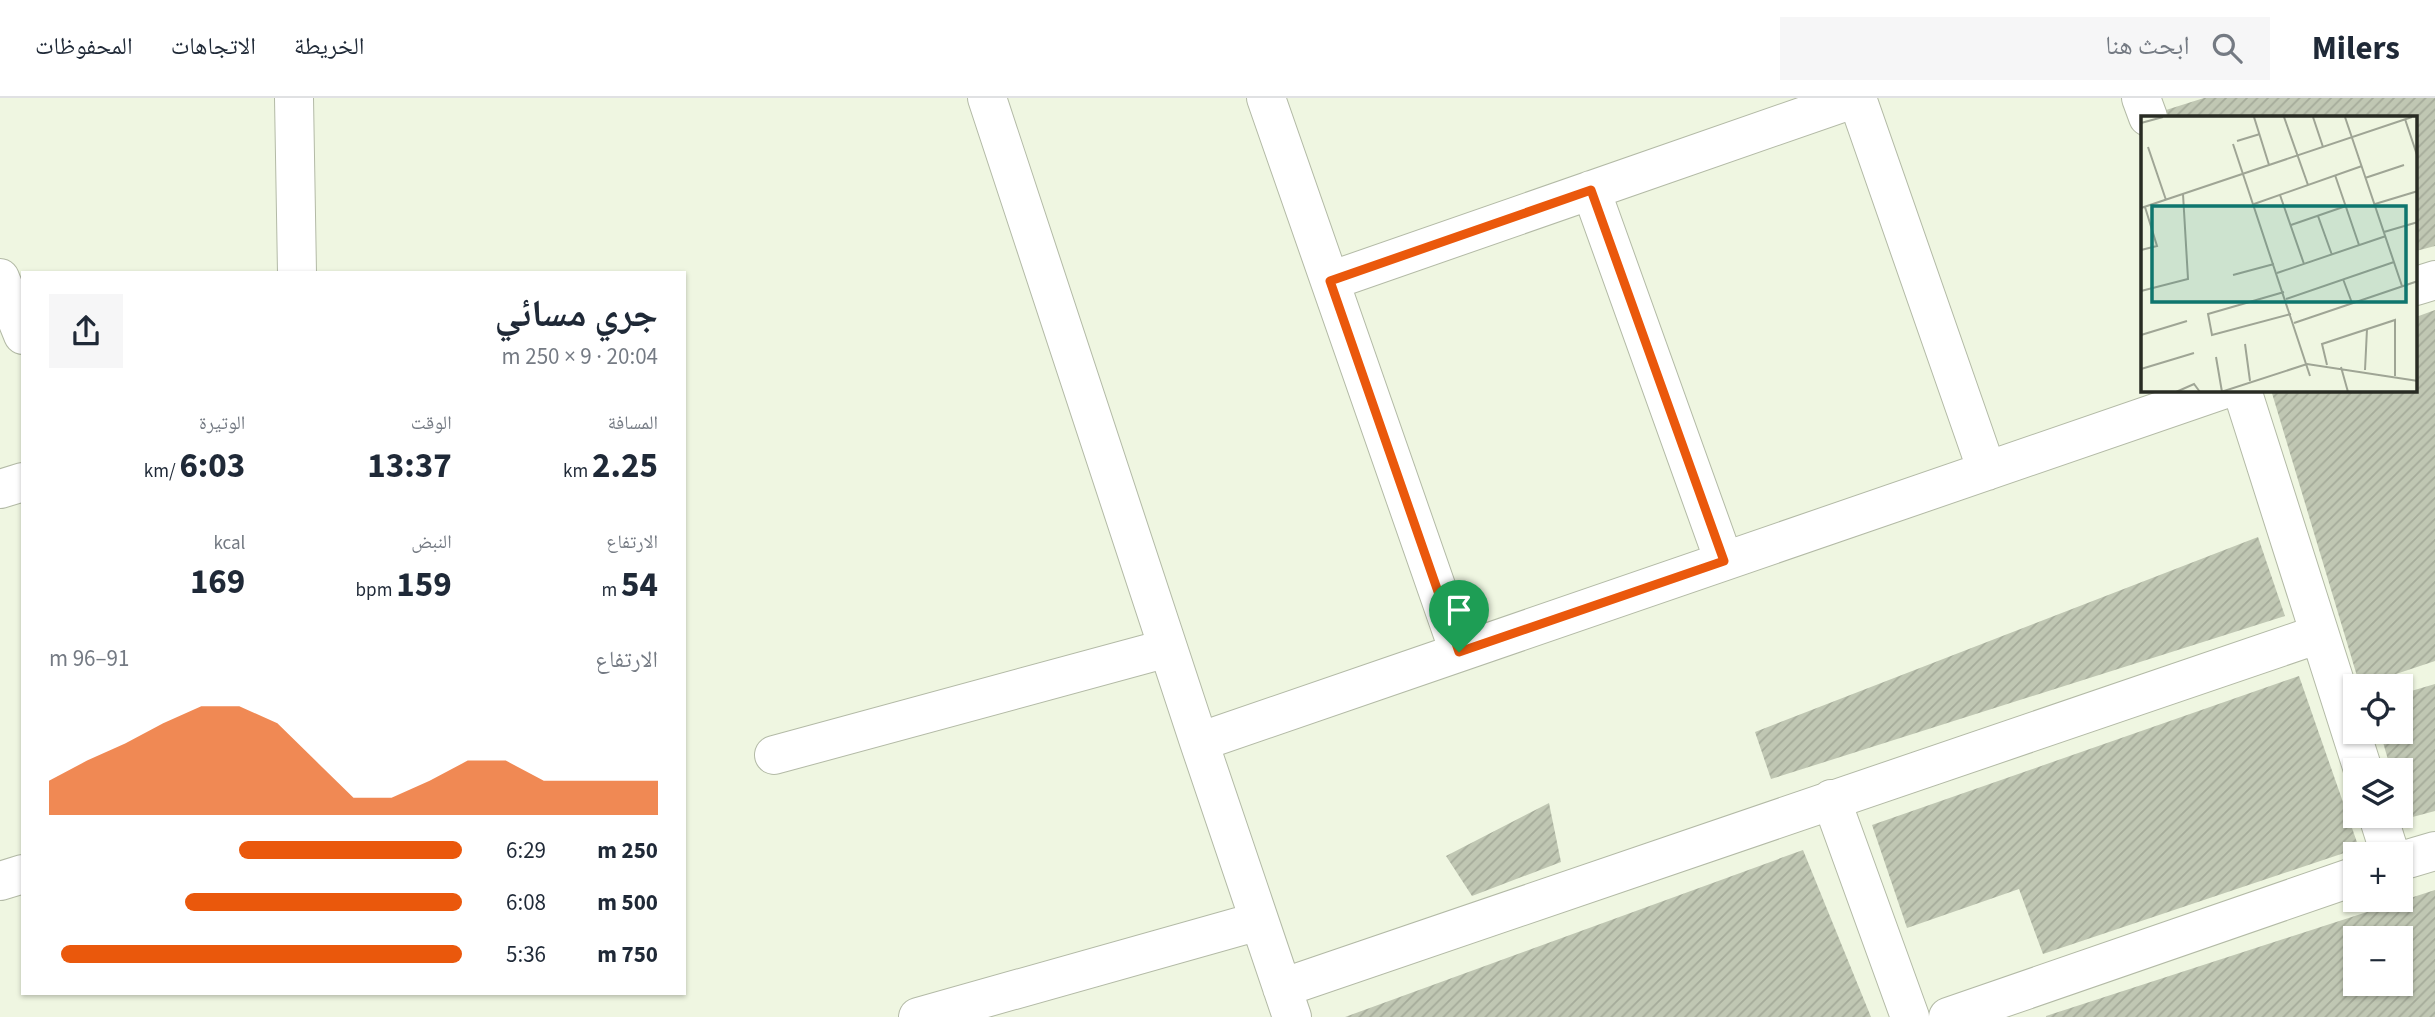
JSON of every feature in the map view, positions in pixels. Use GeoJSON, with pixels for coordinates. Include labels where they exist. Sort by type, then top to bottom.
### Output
{"type":"FeatureCollection","features":[{"type":"Feature","properties":{"kind":"street"},"geometry":{"type":"LineString","coordinates":[[294,98],[297,271]]}},
{"type":"Feature","properties":{"kind":"street"},"geometry":{"type":"LineString","coordinates":[[987,98],[1287,1002],[1831,799],[2319,634]]}},
{"type":"Feature","properties":{"kind":"street"},"geometry":{"type":"LineString","coordinates":[[1266,98],[1459,652]]}},
{"type":"Feature","properties":{"kind":"street"},"geometry":{"type":"LineString","coordinates":[[1330,281],[1857,98],[1987,471]]}},
{"type":"Feature","properties":{"kind":"street"},"geometry":{"type":"LineString","coordinates":[[2141,98],[2148,116]]}},
{"type":"Feature","properties":{"kind":"street"},"geometry":{"type":"LineString","coordinates":[[1591,190],[1724,561]]}},
{"type":"Feature","properties":{"kind":"street"},"geometry":{"type":"LineString","coordinates":[[0,278],[21,330]]}},
{"type":"Feature","properties":{"kind":"street"},"geometry":{"type":"LineString","coordinates":[[2418,285],[2435,280]]}},
{"type":"Feature","properties":{"kind":"street"},"geometry":{"type":"LineString","coordinates":[[1199,741],[2215,392]]}},
{"type":"Feature","properties":{"kind":"street"},"geometry":{"type":"LineString","coordinates":[[2243,392],[2359,758]]}},
{"type":"Feature","properties":{"kind":"street"},"geometry":{"type":"LineString","coordinates":[[0,489],[21,483]]}},
{"type":"Feature","properties":{"kind":"street"},"geometry":{"type":"LineString","coordinates":[[774,754],[1168,649]]}},
{"type":"Feature","properties":{"kind":"street"},"geometry":{"type":"LineString","coordinates":[[1831,799],[1910,1017]]}},
{"type":"Feature","properties":{"kind":"street"},"geometry":{"type":"LineString","coordinates":[[2413,857],[2435,850]]}},
{"type":"Feature","properties":{"kind":"street"},"geometry":{"type":"LineString","coordinates":[[0,881],[21,875]]}},
{"type":"Feature","properties":{"kind":"street"},"geometry":{"type":"LineString","coordinates":[[1948,1017],[2343,880]]}},
{"type":"Feature","properties":{"kind":"street"},"geometry":{"type":"LineString","coordinates":[[918,1017],[1259,921]]}},
{"type":"Feature","properties":{"kind":"building"},"geometry":{"type":"Polygon","coordinates":[[[2204,98],[2435,98],[2435,246],[2418,250],[2418,116],[2169,116],[2166,110],[2204,98]]]}},
{"type":"Feature","properties":{"kind":"building"},"geometry":{"type":"Polygon","coordinates":[[[2435,310],[2435,661],[2396,674],[2356,674],[2272,392],[2418,392],[2418,316],[2435,310]]]}},
{"type":"Feature","properties":{"kind":"building"},"geometry":{"type":"Polygon","coordinates":[[[2258,537],[2285,616],[1771,779],[1755,732],[2258,537]]]}},
{"type":"Feature","properties":{"kind":"building"},"geometry":{"type":"Polygon","coordinates":[[[2299,676],[2343,802],[2343,828],[2352,828],[2357,842],[2343,842],[2343,853],[2043,954],[2019,889],[1907,928],[1872,825],[2299,676]]]}},
{"type":"Feature","properties":{"kind":"building"},"geometry":{"type":"Polygon","coordinates":[[[2435,684],[2435,811],[2413,817],[2413,758],[2388,758],[2383,744],[2413,744],[2413,690],[2435,684]]]}},
{"type":"Feature","properties":{"kind":"building"},"geometry":{"type":"Polygon","coordinates":[[[1549,803],[1561,862],[1472,896],[1446,856],[1549,803]]]}},
{"type":"Feature","properties":{"kind":"building"},"geometry":{"type":"Polygon","coordinates":[[[1803,850],[1871,1017],[1345,1017],[1803,850]]]}},
{"type":"Feature","properties":{"kind":"building"},"geometry":{"type":"Polygon","coordinates":[[[2435,890],[2435,1017],[2046,1017],[2367,912],[2413,912],[2413,897],[2435,890]]]}},
{"type":"Feature","properties":{"kind":"route"},"geometry":{"type":"LineString","coordinates":[[1591,190],[1724,561],[1459,652],[1330,281],[1591,190]]}}]}
